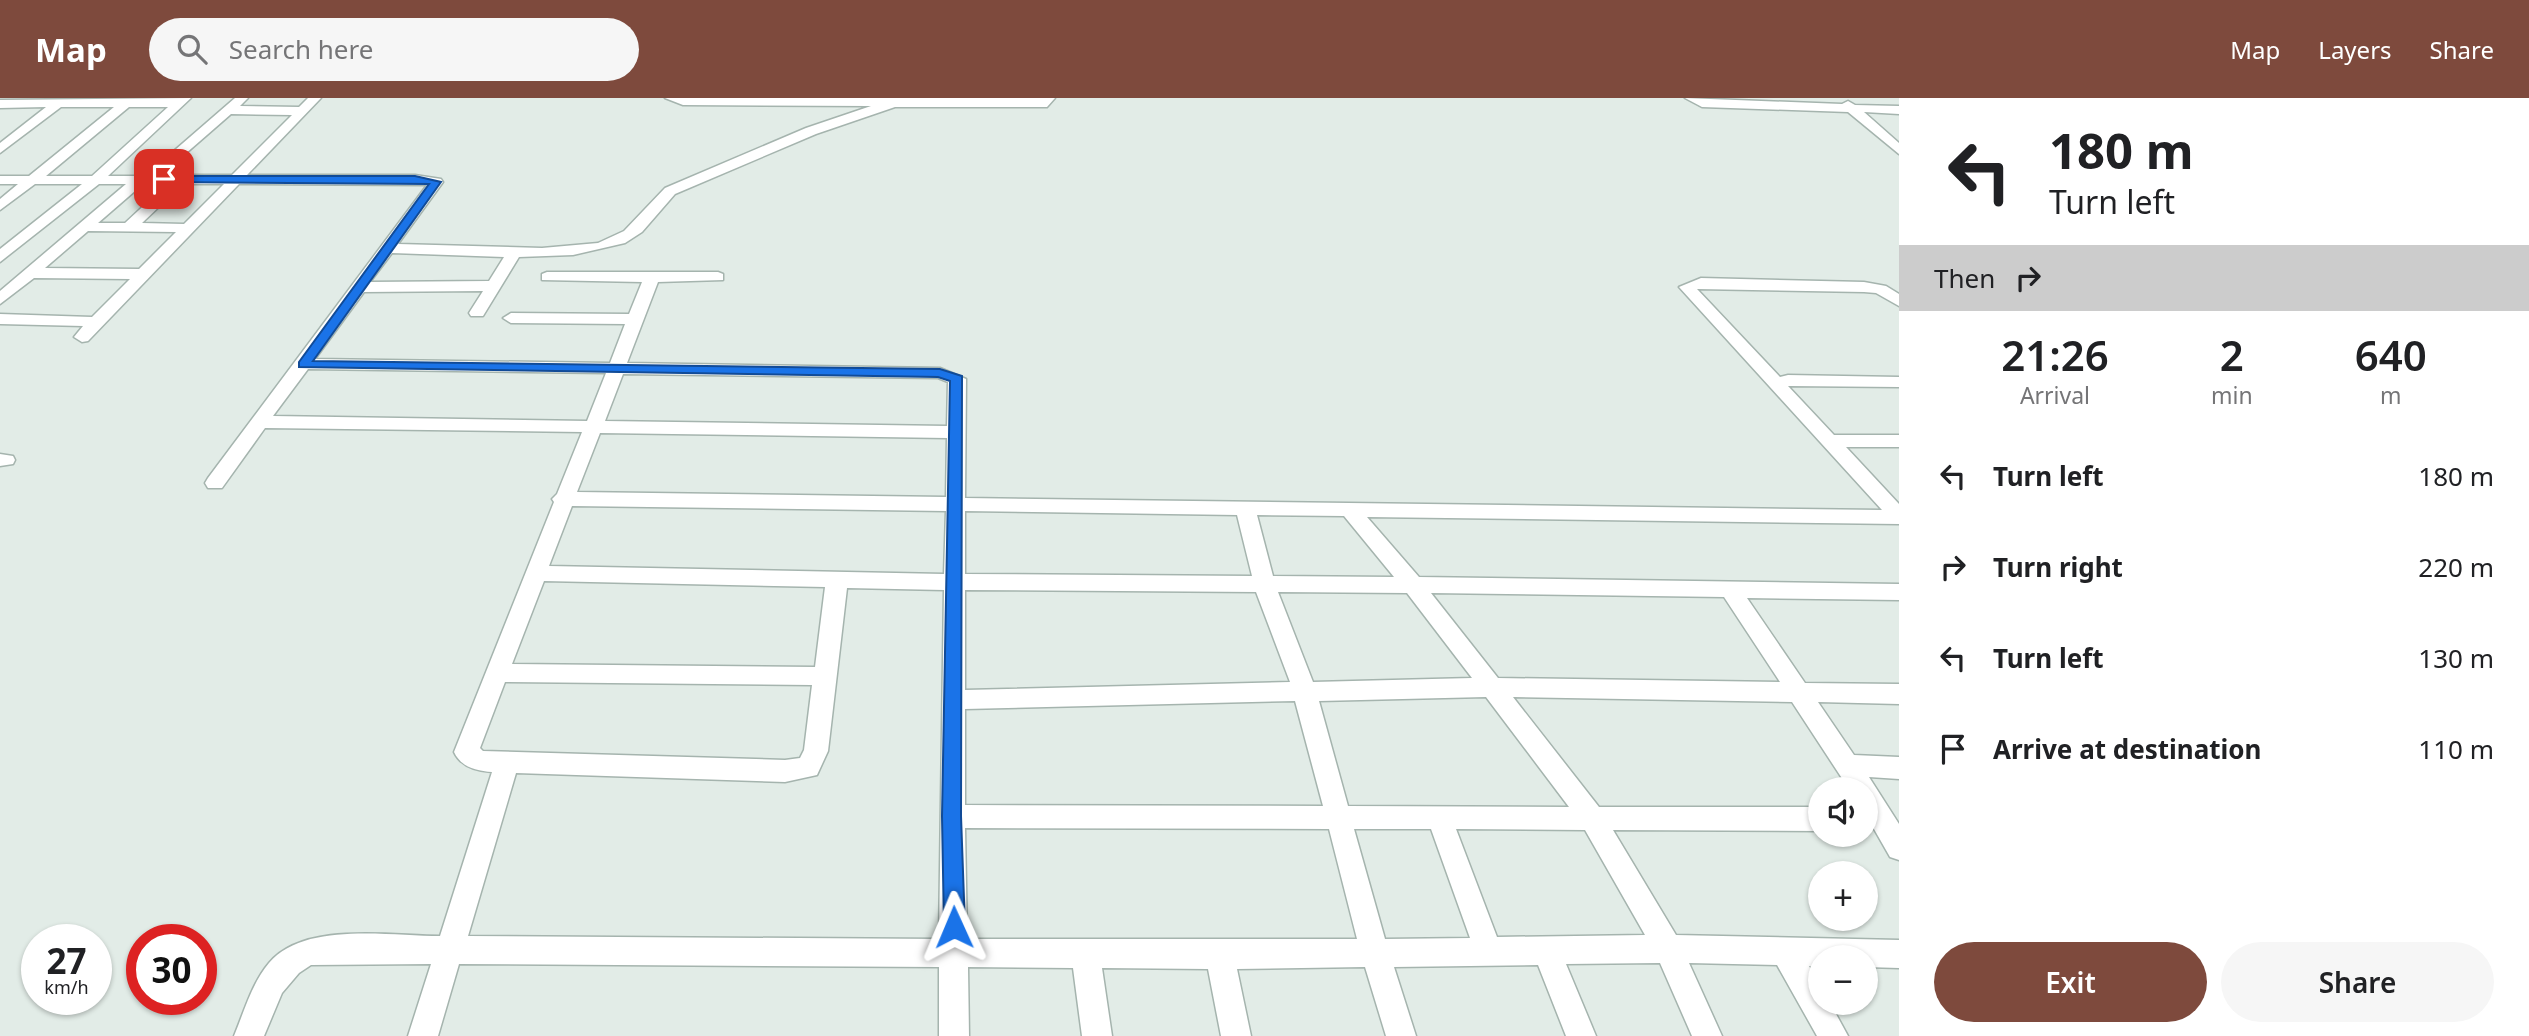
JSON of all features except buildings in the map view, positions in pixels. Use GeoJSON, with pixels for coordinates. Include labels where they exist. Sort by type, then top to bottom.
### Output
{"type":"FeatureCollection","features":[{"type":"Feature","properties":{"kind":"street"},"geometry":{"type":"LineString","coordinates":[[0,299],[242,98]]}},
{"type":"Feature","properties":{"kind":"street"},"geometry":{"type":"LineString","coordinates":[[82,337],[315,98]]}},
{"type":"Feature","properties":{"kind":"street"},"geometry":{"type":"LineString","coordinates":[[671,98],[683,101],[893,100],[1043,104],[1049,102],[1049,98]]}},
{"type":"Feature","properties":{"kind":"street"},"geometry":{"type":"LineString","coordinates":[[1691,98],[1702,103],[1773,101],[1852,109],[1899,110]]}},
{"type":"Feature","properties":{"kind":"street"},"geometry":{"type":"LineString","coordinates":[[1838,98],[1899,150]]}},
{"type":"Feature","properties":{"kind":"street"},"geometry":{"type":"LineString","coordinates":[[389,248],[569,251],[619,240],[642,226],[657,201],[670,191],[811,131],[893,100]]}},
{"type":"Feature","properties":{"kind":"street"},"geometry":{"type":"LineString","coordinates":[[0,149],[6,139],[62,101]]}},
{"type":"Feature","properties":{"kind":"street"},"geometry":{"type":"LineString","coordinates":[[0,104],[182,101]]}},
{"type":"Feature","properties":{"kind":"street"},"geometry":{"type":"LineString","coordinates":[[0,257],[95,180],[182,101]]}},
{"type":"Feature","properties":{"kind":"street"},"geometry":{"type":"LineString","coordinates":[[0,206],[128,103]]}},
{"type":"Feature","properties":{"kind":"street"},"geometry":{"type":"LineString","coordinates":[[229,110],[302,111]]}},
{"type":"Feature","properties":{"kind":"street"},"geometry":{"type":"LineString","coordinates":[[128,228],[180,179]]}},
{"type":"Feature","properties":{"kind":"street"},"geometry":{"type":"LineString","coordinates":[[0,180],[415,179],[436,182],[215,483]]}},
{"type":"Feature","properties":{"kind":"street"},"geometry":{"type":"LineString","coordinates":[[84,227],[187,228]]}},
{"type":"Feature","properties":{"kind":"street"},"geometry":{"type":"LineString","coordinates":[[477,313],[516,250]]}},
{"type":"Feature","properties":{"kind":"street"},"geometry":{"type":"LineString","coordinates":[[30,273],[143,274]]}},
{"type":"Feature","properties":{"kind":"street"},"geometry":{"type":"LineString","coordinates":[[547,277],[718,277]]}},
{"type":"Feature","properties":{"kind":"street"},"geometry":{"type":"LineString","coordinates":[[652,277],[562,499],[499,673],[466,752],[479,761],[785,771],[808,767],[816,751],[823,676],[837,579]]}},
{"type":"Feature","properties":{"kind":"street"},"geometry":{"type":"LineString","coordinates":[[1899,301],[1880,289],[1864,287],[1701,283],[1687,287],[1899,516]]}},
{"type":"Feature","properties":{"kind":"street"},"geometry":{"type":"LineString","coordinates":[[361,287],[494,286]]}},
{"type":"Feature","properties":{"kind":"street"},"geometry":{"type":"LineString","coordinates":[[511,318],[635,319]]}},
{"type":"Feature","properties":{"kind":"street"},"geometry":{"type":"LineString","coordinates":[[0,319],[97,322]]}},
{"type":"Feature","properties":{"kind":"street"},"geometry":{"type":"LineString","coordinates":[[303,364],[940,373],[957,379],[952,816],[954,1036]]}},
{"type":"Feature","properties":{"kind":"street"},"geometry":{"type":"LineString","coordinates":[[1777,385],[1788,380],[1899,382]]}},
{"type":"Feature","properties":{"kind":"street"},"geometry":{"type":"LineString","coordinates":[[261,422],[955,432]]}},
{"type":"Feature","properties":{"kind":"street"},"geometry":{"type":"LineString","coordinates":[[1828,441],[1899,442]]}},
{"type":"Feature","properties":{"kind":"street"},"geometry":{"type":"LineString","coordinates":[[562,499],[955,507],[1899,516]]}},
{"type":"Feature","properties":{"kind":"street"},"geometry":{"type":"LineString","coordinates":[[1245,509],[1265,586],[1304,690],[1340,817],[1374,953],[1401,1036]]}},
{"type":"Feature","properties":{"kind":"street"},"geometry":{"type":"LineString","coordinates":[[1349,509],[1413,585],[1592,817],[1668,949],[1707,1036]]}},
{"type":"Feature","properties":{"kind":"street"},"geometry":{"type":"LineString","coordinates":[[535,573],[954,582],[1899,592]]}},
{"type":"Feature","properties":{"kind":"street"},"geometry":{"type":"LineString","coordinates":[[1732,592],[1857,777]]}},
{"type":"Feature","properties":{"kind":"street"},"geometry":{"type":"LineString","coordinates":[[499,673],[823,676]]}},
{"type":"Feature","properties":{"kind":"street"},"geometry":{"type":"LineString","coordinates":[[954,701],[1490,687],[1899,694]]}},
{"type":"Feature","properties":{"kind":"street"},"geometry":{"type":"LineString","coordinates":[[423,1036],[508,760]]}},
{"type":"Feature","properties":{"kind":"street"},"geometry":{"type":"LineString","coordinates":[[1851,766],[1899,768]]}},
{"type":"Feature","properties":{"kind":"street"},"geometry":{"type":"LineString","coordinates":[[952,816],[1808,819]]}},
{"type":"Feature","properties":{"kind":"street"},"geometry":{"type":"LineString","coordinates":[[1439,817],[1488,950]]}},
{"type":"Feature","properties":{"kind":"street"},"geometry":{"type":"LineString","coordinates":[[1878,825],[1899,848]]}},
{"type":"Feature","properties":{"kind":"street"},"geometry":{"type":"LineString","coordinates":[[249,1036],[281,968],[296,955],[316,949],[955,954],[1085,951],[1220,955],[1668,949],[1899,954]]}},
{"type":"Feature","properties":{"kind":"street"},"geometry":{"type":"LineString","coordinates":[[1546,949],[1581,1036]]}},
{"type":"Feature","properties":{"kind":"street"},"geometry":{"type":"LineString","coordinates":[[1085,951],[1097,1036]]}},
{"type":"Feature","properties":{"kind":"street"},"geometry":{"type":"LineString","coordinates":[[1786,953],[1833,1036]]}},
{"type":"Feature","properties":{"kind":"street"},"geometry":{"type":"LineString","coordinates":[[1220,955],[1236,1036]]}},
{"type":"Feature","properties":{"kind":"route"},"geometry":{"type":"LineString","coordinates":[[164,179],[415,179],[436,182],[303,364],[940,373],[957,379],[952,816],[954,927]]}}]}
